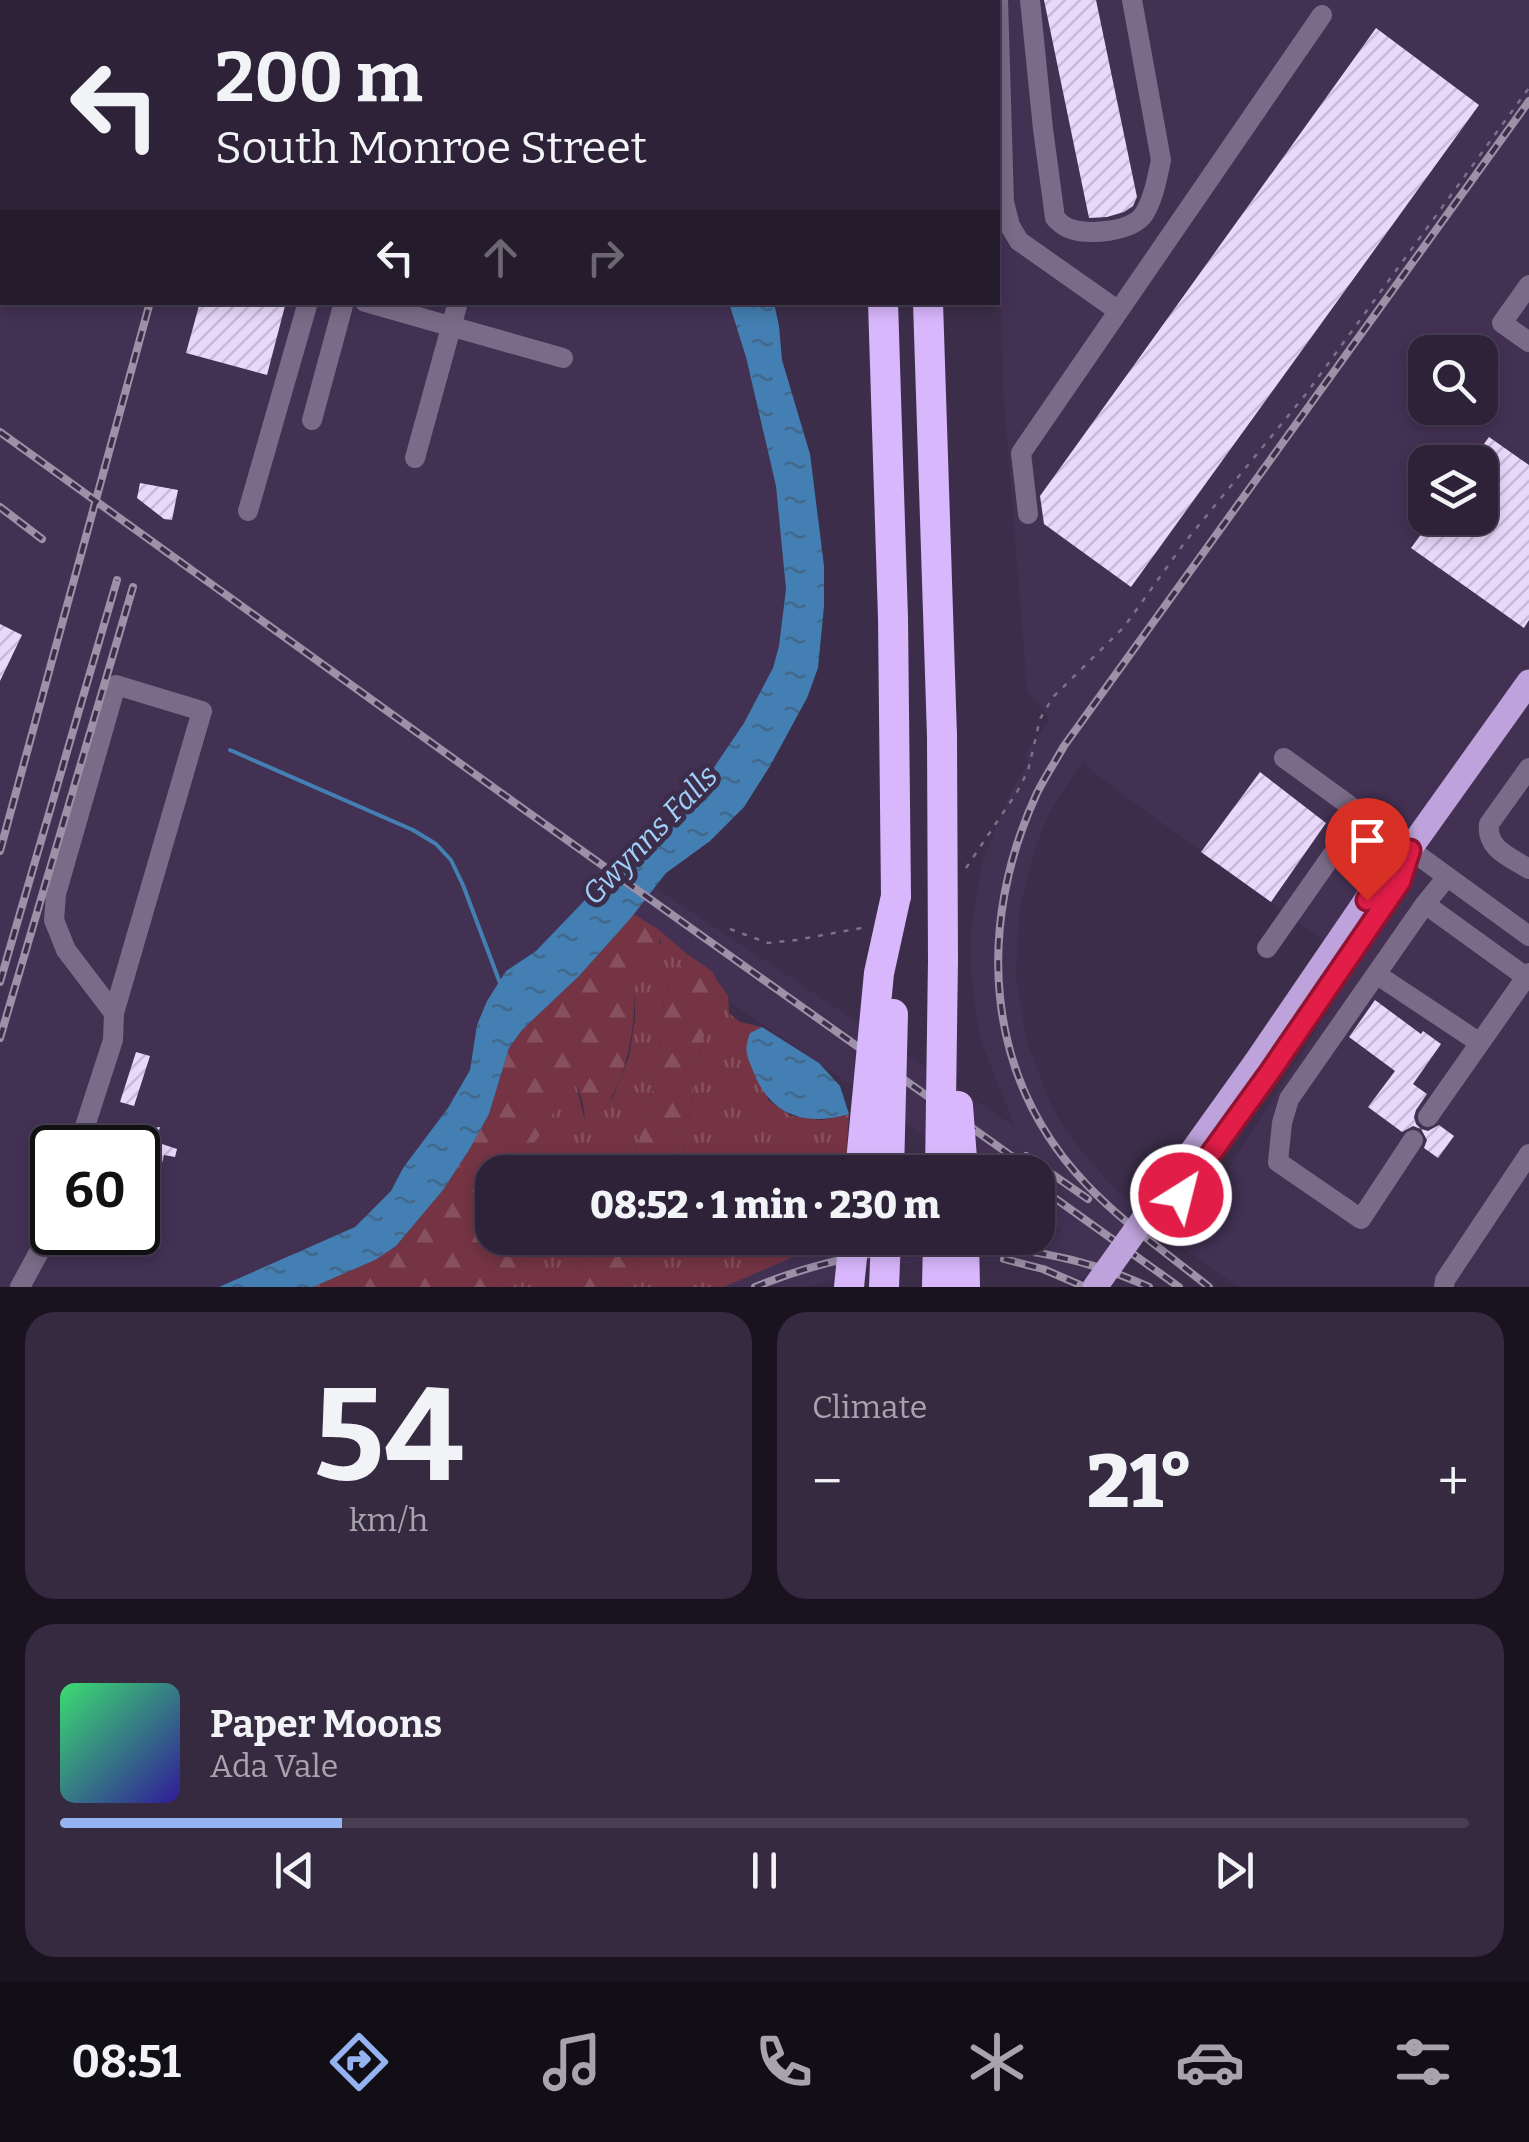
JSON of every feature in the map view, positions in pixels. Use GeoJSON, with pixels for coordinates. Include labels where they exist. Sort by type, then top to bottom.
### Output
{"type":"FeatureCollection","features":[{"type":"Feature","properties":{"kind":"highway"},"geometry":{"type":"LineString","coordinates":[[883,305],[893,618],[896,896],[889,1155]]}},
{"type":"Feature","properties":{"kind":"highway"},"geometry":{"type":"LineString","coordinates":[[928,305],[942,736],[940,1155]]}},
{"type":"Feature","properties":{"kind":"highway"},"geometry":{"type":"LineString","coordinates":[[862,1155],[879,973],[896,896]]}},
{"type":"Feature","properties":{"kind":"highway"},"geometry":{"type":"LineString","coordinates":[[943,960],[962,1155]]}},
{"type":"Feature","properties":{"kind":"highway"},"geometry":{"type":"LineString","coordinates":[[849,1287],[852,1255]]}},
{"type":"Feature","properties":{"kind":"highway"},"geometry":{"type":"LineString","coordinates":[[884,1287],[885,1255]]}},
{"type":"Feature","properties":{"kind":"highway"},"geometry":{"type":"LineString","coordinates":[[937,1287],[938,1255]]}},
{"type":"Feature","properties":{"kind":"highway"},"geometry":{"type":"LineString","coordinates":[[964,1255],[965,1287]]}},
{"type":"Feature","properties":{"kind":"main road"},"geometry":{"type":"LineString","coordinates":[[1115,1287],[1263,1067],[1389,867],[1410,850],[1528,686]]}},
{"type":"Feature","properties":{"kind":"main road"},"geometry":{"type":"LineString","coordinates":[[1095,1287],[1263,1067]]}},
{"type":"Feature","properties":{"kind":"street"},"geometry":{"type":"LineString","coordinates":[[1030,0],[1055,218],[1066,228],[1094,233],[1133,225],[1143,216],[1156,186],[1161,160],[1132,0]]}},
{"type":"Feature","properties":{"kind":"street"},"geometry":{"type":"LineString","coordinates":[[1028,514],[1020,452],[1322,15]]}},
{"type":"Feature","properties":{"kind":"street"},"geometry":{"type":"LineString","coordinates":[[1000,67],[1004,202],[1010,226],[1019,241],[1118,310]]}},
{"type":"Feature","properties":{"kind":"street"},"geometry":{"type":"LineString","coordinates":[[1529,285],[1502,323],[1529,342]]}},
{"type":"Feature","properties":{"kind":"street"},"geometry":{"type":"LineString","coordinates":[[248,511],[307,305]]}},
{"type":"Feature","properties":{"kind":"street"},"geometry":{"type":"LineString","coordinates":[[312,420],[343,305]]}},
{"type":"Feature","properties":{"kind":"street"},"geometry":{"type":"LineString","coordinates":[[375,305],[563,358]]}},
{"type":"Feature","properties":{"kind":"street"},"geometry":{"type":"LineString","coordinates":[[415,458],[457,305]]}},
{"type":"Feature","properties":{"kind":"street"},"geometry":{"type":"LineString","coordinates":[[85,1125],[202,711],[116,685],[56,894],[54,920],[66,950],[114,1014]]}},
{"type":"Feature","properties":{"kind":"street"},"geometry":{"type":"LineString","coordinates":[[1284,758],[1529,936]]}},
{"type":"Feature","properties":{"kind":"street"},"geometry":{"type":"LineString","coordinates":[[1529,768],[1489,824],[1488,832],[1494,847],[1529,869]]}},
{"type":"Feature","properties":{"kind":"street"},"geometry":{"type":"LineString","coordinates":[[1267,948],[1361,814]]}},
{"type":"Feature","properties":{"kind":"street"},"geometry":{"type":"LineString","coordinates":[[1413,1140],[1360,1219],[1278,1162],[1289,1098],[1447,877]]}},
{"type":"Feature","properties":{"kind":"street"},"geometry":{"type":"LineString","coordinates":[[1425,904],[1527,975],[1428,1117]]}},
{"type":"Feature","properties":{"kind":"street"},"geometry":{"type":"LineString","coordinates":[[1376,974],[1480,1043]]}},
{"type":"Feature","properties":{"kind":"street"},"geometry":{"type":"LineString","coordinates":[[1444,1287],[1529,1154]]}},
{"type":"Feature","properties":{"kind":"street"},"geometry":{"type":"LineString","coordinates":[[20,1287],[38,1255]]}},
{"type":"Feature","properties":{"kind":"path"},"geometry":{"type":"LineString","coordinates":[[957,879],[1017,792],[1028,770],[1040,720],[1054,697],[1124,627],[1186,542],[1306,394],[1529,88]]}},
{"type":"Feature","properties":{"kind":"path"},"geometry":{"type":"LineString","coordinates":[[730,929],[768,942],[869,926]]}},
{"type":"Feature","properties":{"kind":"shaded area"},"geometry":{"type":"Polygon","coordinates":[[[1000,0],[1529,0],[1529,1287],[1238,1287],[1180,1246],[1357,965],[1095,774],[1083,760],[1049,814],[1036,845],[1019,910],[1016,976],[1027,1042],[1051,1105],[1068,1134],[1111,1185],[1136,1207],[1087,1279],[989,1261],[939,1260],[873,1267],[807,1287],[703,1287],[781,1255],[1055,1255],[1055,1231],[1063,1232],[1055,1226],[1055,1155],[952,1155],[584,901],[536,951],[506,971],[487,1001],[477,1025],[470,1070],[448,1108],[403,1168],[391,1191],[355,1227],[219,1287],[0,1287],[0,305],[730,305],[776,485],[786,589],[779,646],[756,704],[723,755],[670,828],[636,852],[653,886],[1015,1127],[980,1038],[970,967],[971,930],[983,859],[1011,792],[1027,765],[1026,752],[1050,719],[1027,690],[1003,388],[1000,0]]]}},
{"type":"Feature","properties":{"kind":"green space"},"geometry":{"type":"Polygon","coordinates":[[[634,914],[659,930],[657,951],[635,979],[629,1048],[619,1081],[597,1120],[586,1129],[577,1086],[559,1094],[550,1121],[525,1155],[475,1155],[475,1255],[525,1255],[501,1287],[313,1287],[375,1260],[396,1246],[443,1190],[469,1150],[489,1114],[509,1048],[522,1030],[579,976],[634,914]]]}},
{"type":"Feature","properties":{"kind":"green space"},"geometry":{"type":"Polygon","coordinates":[[[659,930],[688,955],[671,977],[664,1000],[648,1116],[633,1155],[525,1155],[550,1121],[559,1094],[576,1085],[587,1129],[613,1097],[629,1057],[635,979],[661,943],[659,930]]]}},
{"type":"Feature","properties":{"kind":"green space"},"geometry":{"type":"Polygon","coordinates":[[[688,955],[712,971],[716,979],[713,1011],[702,1041],[683,1155],[633,1155],[648,1116],[664,1000],[671,977],[688,955]]]}},
{"type":"Feature","properties":{"kind":"green space"},"geometry":{"type":"Polygon","coordinates":[[[716,979],[728,996],[729,1013],[740,1022],[762,1027],[750,1033],[768,1100],[791,1116],[822,1120],[849,1114],[846,1155],[683,1155],[702,1041],[713,1011],[716,979]]]}},
{"type":"Feature","properties":{"kind":"green space"},"geometry":{"type":"Polygon","coordinates":[[[525,1255],[588,1255],[568,1287],[501,1287],[525,1255]]]}},
{"type":"Feature","properties":{"kind":"green space"},"geometry":{"type":"Polygon","coordinates":[[[588,1255],[641,1255],[626,1287],[568,1287],[588,1255]]]}},
{"type":"Feature","properties":{"kind":"green space"},"geometry":{"type":"Polygon","coordinates":[[[641,1255],[797,1255],[724,1287],[626,1287],[641,1255]]]}},
{"type":"Feature","properties":{"kind":"water","name":"Gwynns Falls"},"geometry":{"type":"Polygon","coordinates":[[[730,305],[774,305],[782,360],[810,454],[824,566],[818,668],[807,698],[770,766],[744,807],[710,841],[666,873],[579,976],[522,1030],[509,1048],[489,1114],[469,1150],[443,1190],[396,1246],[375,1260],[313,1287],[219,1287],[355,1227],[391,1191],[470,1070],[477,1025],[506,971],[536,951],[593,887],[670,828],[744,723],[773,668],[786,589],[776,486],[730,305]]]}},
{"type":"Feature","properties":{"kind":"water"},"geometry":{"type":"Polygon","coordinates":[[[762,1027],[819,1063],[840,1086],[849,1114],[803,1118],[790,1114],[769,1098],[747,1052],[750,1033],[762,1027]]]}},
{"type":"Feature","properties":{"kind":"building"},"geometry":{"type":"Polygon","coordinates":[[[1044,0],[1096,0],[1137,197],[1124,212],[1089,218],[1044,0]]]}},
{"type":"Feature","properties":{"kind":"building"},"geometry":{"type":"Polygon","coordinates":[[[1376,28],[1479,105],[1131,587],[1044,524],[1040,496],[1376,28]]]}},
{"type":"Feature","properties":{"kind":"building"},"geometry":{"type":"Polygon","coordinates":[[[199,305],[285,305],[267,375],[186,353],[199,305]]]}},
{"type":"Feature","properties":{"kind":"building"},"geometry":{"type":"Polygon","coordinates":[[[1489,437],[1529,465],[1529,620],[1524,628],[1411,548],[1421,535],[1498,535],[1498,445],[1483,445],[1489,437]]]}},
{"type":"Feature","properties":{"kind":"building"},"geometry":{"type":"Polygon","coordinates":[[[140,483],[178,490],[172,520],[164,519],[137,498],[140,483]]]}},
{"type":"Feature","properties":{"kind":"building"},"geometry":{"type":"Polygon","coordinates":[[[0,624],[22,635],[0,681],[0,624]]]}},
{"type":"Feature","properties":{"kind":"building"},"geometry":{"type":"Polygon","coordinates":[[[1260,772],[1326,823],[1271,902],[1201,852],[1260,772]]]}},
{"type":"Feature","properties":{"kind":"building"},"geometry":{"type":"Polygon","coordinates":[[[1375,1000],[1441,1044],[1413,1084],[1427,1094],[1414,1117],[1421,1129],[1413,1126],[1402,1132],[1368,1107],[1395,1071],[1349,1037],[1375,1000]]]}},
{"type":"Feature","properties":{"kind":"building"},"geometry":{"type":"Polygon","coordinates":[[[136,1052],[150,1056],[134,1106],[120,1102],[136,1052]]]}},
{"type":"Feature","properties":{"kind":"building"},"geometry":{"type":"Polygon","coordinates":[[[1439,1125],[1454,1136],[1438,1158],[1424,1148],[1427,1140],[1421,1129],[1428,1131],[1439,1125]]]}},
{"type":"Feature","properties":{"kind":"building"},"geometry":{"type":"Polygon","coordinates":[[[160,1143],[177,1149],[175,1157],[164,1155],[161,1167],[160,1143]]]}},
{"type":"Feature","properties":{"kind":"waterway"},"geometry":{"type":"LineString","coordinates":[[230,750],[413,830],[436,844],[451,860],[463,885],[500,983]]}},
{"type":"Feature","properties":{"kind":"railway"},"geometry":{"type":"LineString","coordinates":[[1209,1287],[1130,1225],[1086,1184],[1052,1141],[1026,1095],[1009,1047],[1000,997],[1004,894],[1017,843],[1037,793],[1064,746],[1529,101]]}},
{"type":"Feature","properties":{"kind":"railway"},"geometry":{"type":"LineString","coordinates":[[0,851],[149,305]]}},
{"type":"Feature","properties":{"kind":"railway"},"geometry":{"type":"LineString","coordinates":[[0,432],[1010,1155]]}},
{"type":"Feature","properties":{"kind":"railway"},"geometry":{"type":"LineString","coordinates":[[0,507],[42,539]]}},
{"type":"Feature","properties":{"kind":"railway"},"geometry":{"type":"LineString","coordinates":[[0,982],[117,580]]}},
{"type":"Feature","properties":{"kind":"railway"},"geometry":{"type":"LineString","coordinates":[[0,1038],[133,587]]}},
{"type":"Feature","properties":{"kind":"railway"},"geometry":{"type":"LineString","coordinates":[[1055,1176],[1088,1199]]}},
{"type":"Feature","properties":{"kind":"railway"},"geometry":{"type":"LineString","coordinates":[[1055,1198],[1179,1287]]}},
{"type":"Feature","properties":{"kind":"railway"},"geometry":{"type":"LineString","coordinates":[[755,1287],[852,1257],[952,1246],[1053,1256],[1149,1287]]}},
{"type":"Feature","properties":{"kind":"railway"},"geometry":{"type":"LineString","coordinates":[[1004,1259],[1043,1269],[1085,1287]]}},
{"type":"Feature","properties":{"kind":"route"},"geometry":{"type":"LineString","coordinates":[[1181,1195],[1400,882],[1410,850],[1389,867],[1367,900]]}}]}
